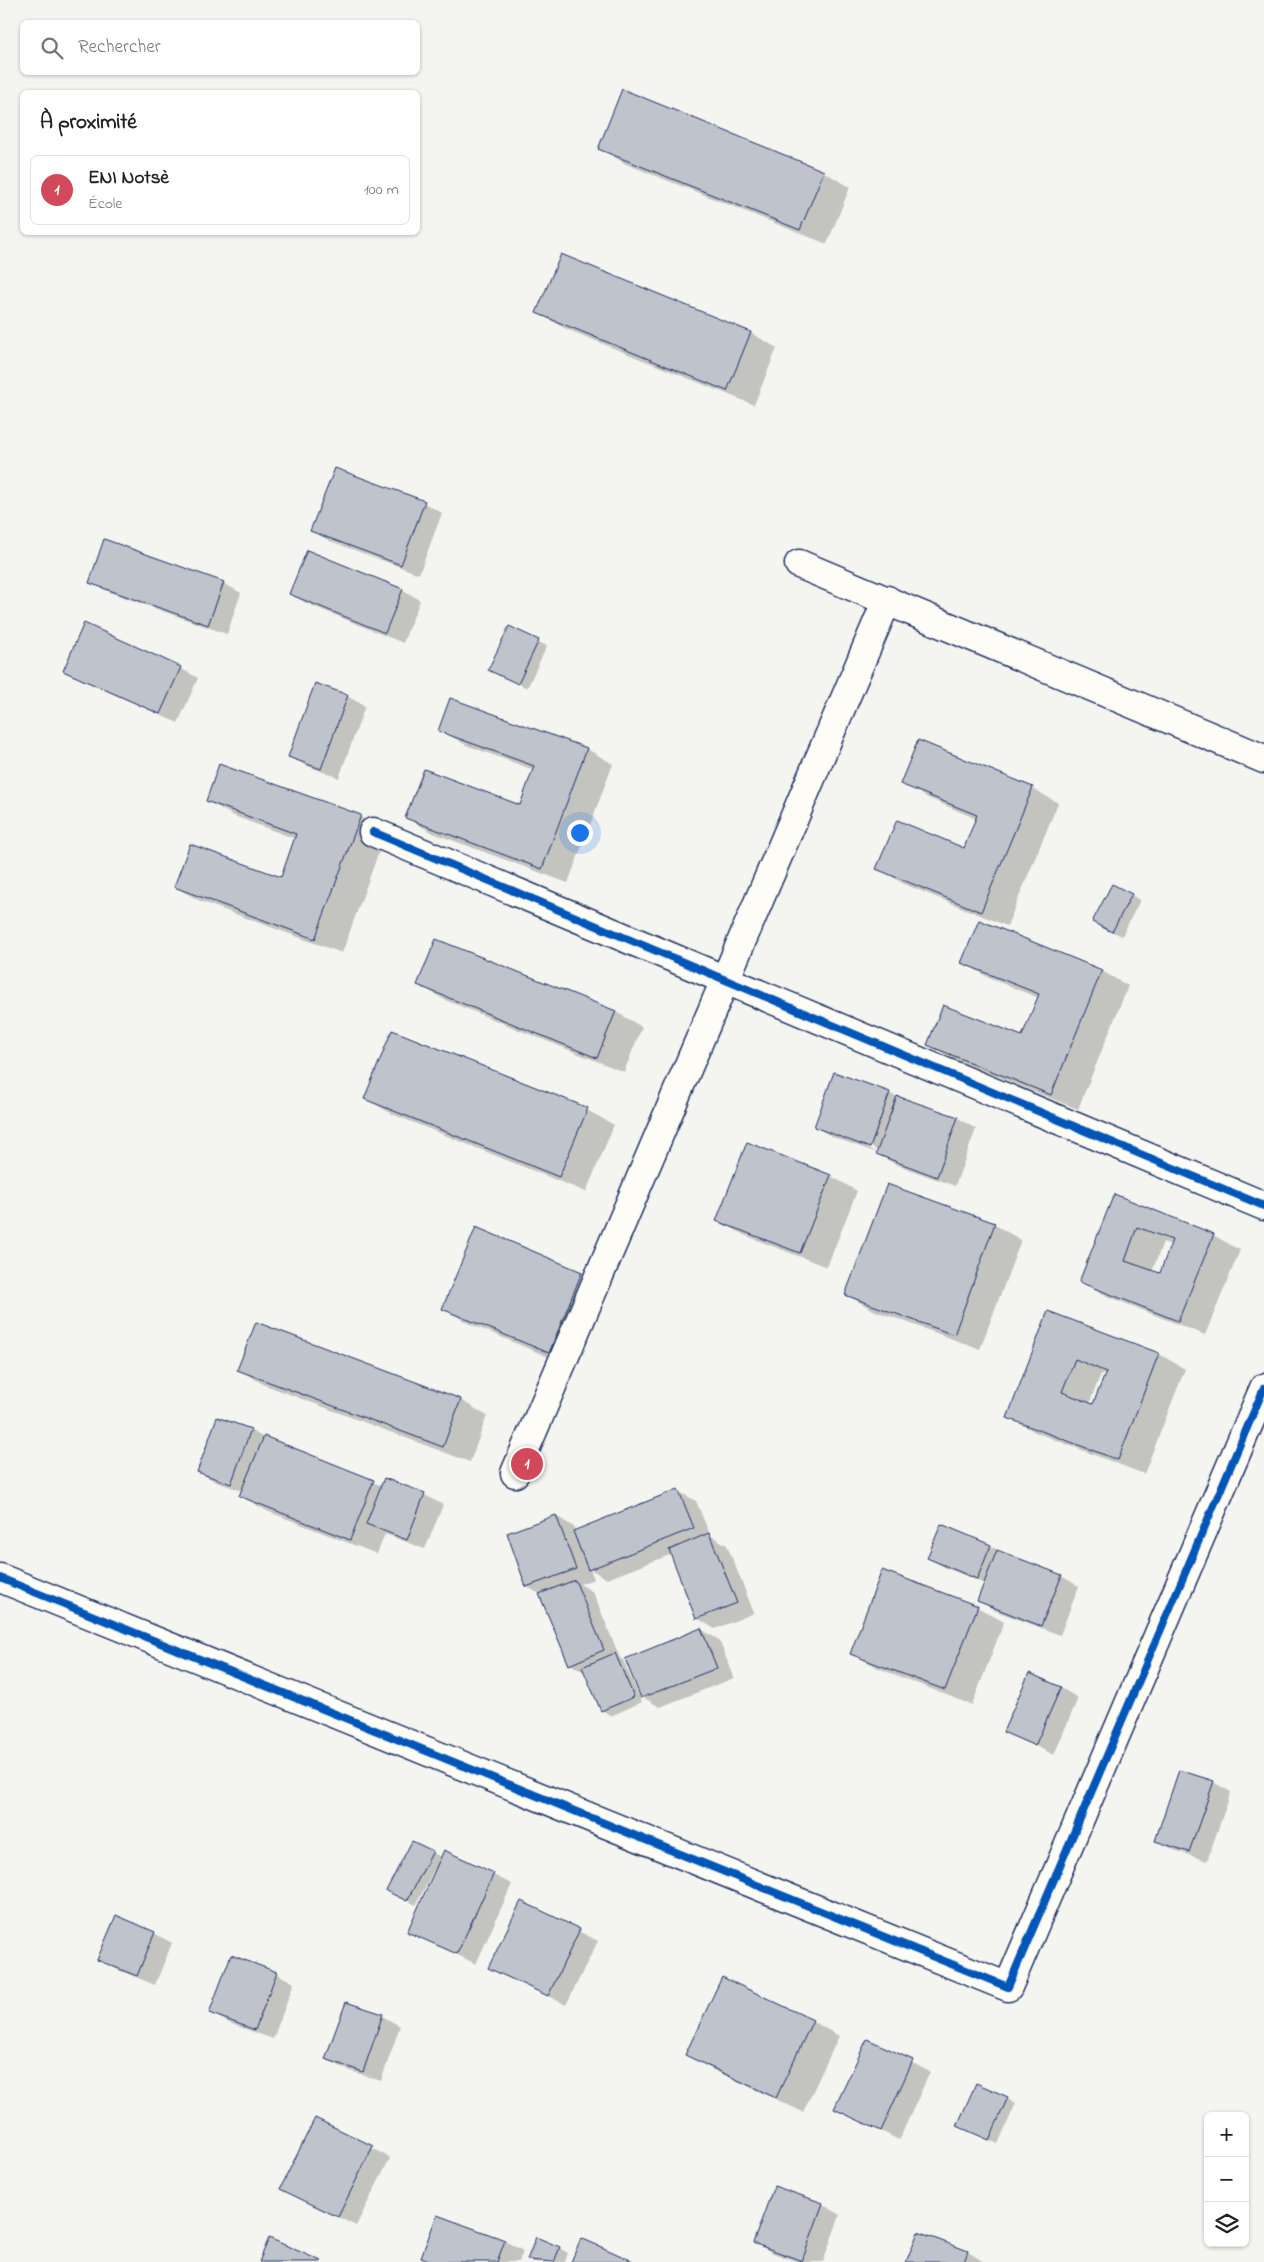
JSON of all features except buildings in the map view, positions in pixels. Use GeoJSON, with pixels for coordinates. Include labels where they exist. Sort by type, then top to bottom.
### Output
{"type":"FeatureCollection","features":[{"type":"Feature","properties":{"kind":"street"},"geometry":{"type":"LineString","coordinates":[[799,564],[1264,759]]}},
{"type":"Feature","properties":{"kind":"street"},"geometry":{"type":"LineString","coordinates":[[515,1473],[887,600]]}},
{"type":"Feature","properties":{"kind":"street"},"geometry":{"type":"LineString","coordinates":[[373,832],[1264,1206]]}},
{"type":"Feature","properties":{"kind":"street"},"geometry":{"type":"LineString","coordinates":[[0,1578],[1008,1987],[1264,1388]]}},
{"type":"Feature","properties":{"kind":"cycle path"},"geometry":{"type":"LineString","coordinates":[[373,832],[1264,1206]]}},
{"type":"Feature","properties":{"kind":"cycle path"},"geometry":{"type":"LineString","coordinates":[[0,1578],[1008,1987],[1264,1388]]}},
{"type":"Feature","properties":{"kind":"place","name":"ENI Notsè"},"geometry":{"type":"Point","coordinates":[527,1464]}}]}
